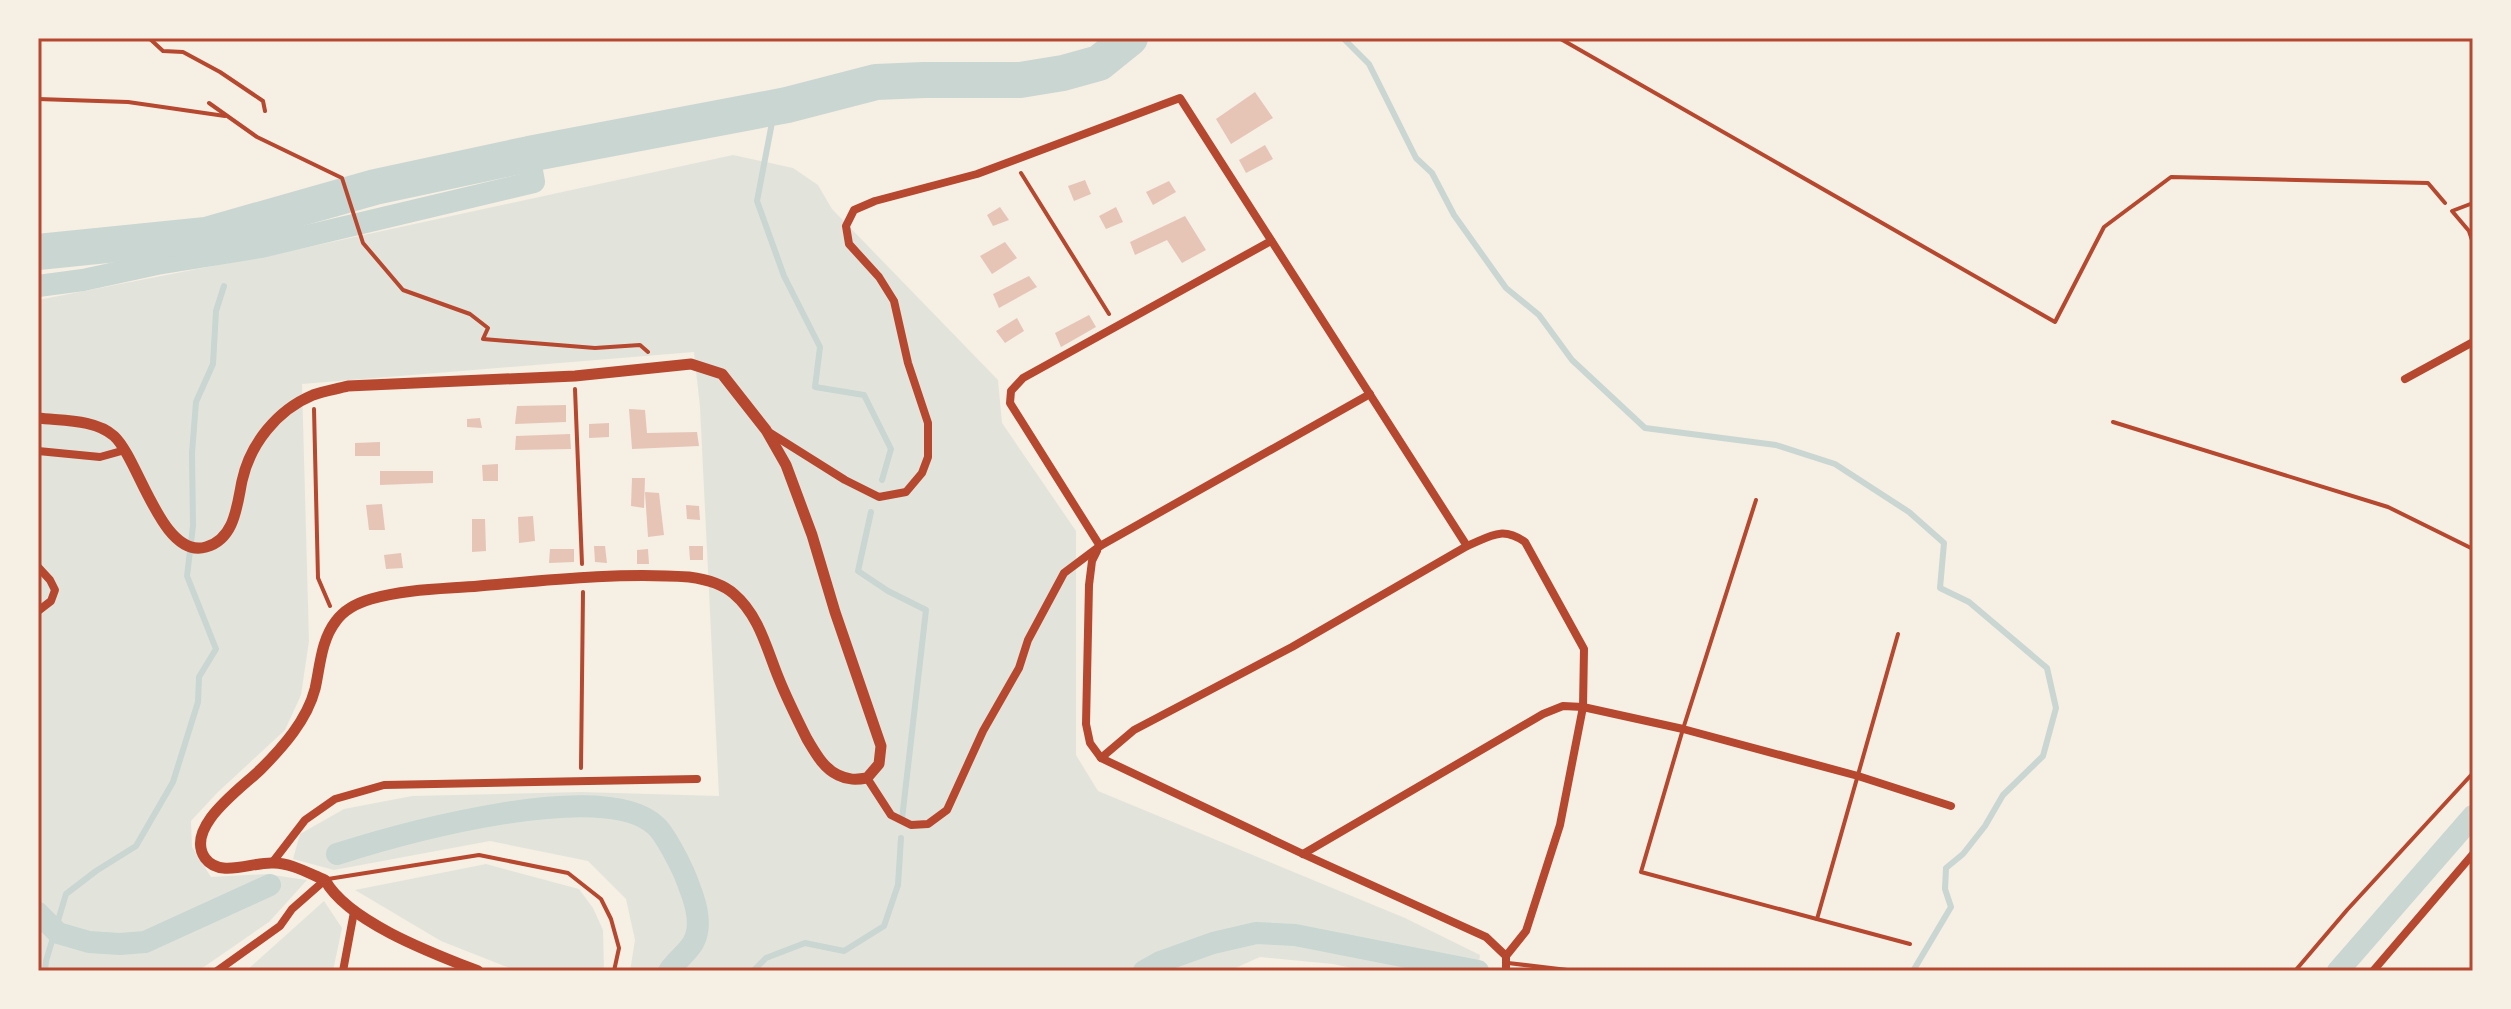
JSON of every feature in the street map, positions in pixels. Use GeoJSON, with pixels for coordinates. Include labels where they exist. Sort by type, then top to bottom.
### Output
{"type":"FeatureCollection","features":[{"type":"Feature","properties":{"kind":"street"},"geometry":{"type":"LineString","coordinates":[[766,430],[845,480],[879,497],[906,492],[922,473],[928,457],[928,423],[908,363],[894,301],[879,277],[849,244],[846,226],[854,210],[875,201],[977,174],[1180,98],[1467,546]]}},
{"type":"Feature","properties":{"kind":"street"},"geometry":{"type":"LineString","coordinates":[[1100,546],[1010,403],[1011,391],[1023,378],[1271,241]]}},
{"type":"Feature","properties":{"kind":"street"},"geometry":{"type":"LineString","coordinates":[[2405,379],[2473,342]]}},
{"type":"Feature","properties":{"kind":"street"},"geometry":{"type":"LineString","coordinates":[[38,418],[98,426],[114,436],[125,450],[166,527],[182,542],[197,549],[210,546],[225,536],[234,519],[249,456],[261,438],[287,410],[313,395],[348,386],[575,376],[691,364],[722,374],[766,430],[786,465],[812,535],[881,746],[879,764],[867,778],[852,780],[825,767],[792,710],[764,638],[734,593],[692,577],[583,577],[423,591],[372,598],[352,606],[328,632],[314,693],[305,714],[285,744],[210,817],[201,832],[200,843],[205,857],[213,865],[227,868],[278,863],[325,880],[354,912],[478,971]]}},
{"type":"Feature","properties":{"kind":"street"},"geometry":{"type":"LineString","coordinates":[[867,778],[891,815],[911,825],[928,824],[947,810],[983,731],[1019,668],[1028,640],[1064,573],[1100,546],[1370,394]]}},
{"type":"Feature","properties":{"kind":"street"},"geometry":{"type":"LineString","coordinates":[[38,451],[100,457],[125,450]]}},
{"type":"Feature","properties":{"kind":"street"},"geometry":{"type":"LineString","coordinates":[[1100,546],[1092,561],[1089,585],[1086,724],[1090,743],[1101,758],[1303,854],[1468,927],[1486,937],[1506,963],[1526,931],[1560,825],[1583,707],[1584,649],[1525,542],[1512,533],[1496,533],[1467,546],[1292,647],[1134,730],[1101,758]]}},
{"type":"Feature","properties":{"kind":"street"},"geometry":{"type":"LineString","coordinates":[[38,567],[55,590],[51,601],[38,611]]}},
{"type":"Feature","properties":{"kind":"street"},"geometry":{"type":"LineString","coordinates":[[1303,854],[1543,714],[1563,706],[1583,707],[1683,729],[1858,776],[1951,806]]}},
{"type":"Feature","properties":{"kind":"street"},"geometry":{"type":"LineString","coordinates":[[272,863],[305,820],[335,799],[384,785],[697,779]]}},
{"type":"Feature","properties":{"kind":"street"},"geometry":{"type":"LineString","coordinates":[[2373,971],[2473,854]]}},
{"type":"Feature","properties":{"kind":"street"},"geometry":{"type":"LineString","coordinates":[[217,971],[280,926],[292,909],[325,880]]}},
{"type":"Feature","properties":{"kind":"street"},"geometry":{"type":"LineString","coordinates":[[343,971],[354,912]]}},
{"type":"Feature","properties":{"kind":"lane"},"geometry":{"type":"LineString","coordinates":[[2473,203],[2452,211],[2469,231],[2473,243]]}},
{"type":"Feature","properties":{"kind":"lane"},"geometry":{"type":"LineString","coordinates":[[2113,422],[2388,507],[2473,549]]}},
{"type":"Feature","properties":{"kind":"lane"},"geometry":{"type":"LineString","coordinates":[[1756,500],[1641,872],[1910,944]]}},
{"type":"Feature","properties":{"kind":"lane"},"geometry":{"type":"LineString","coordinates":[[1817,919],[1898,634]]}},
{"type":"Feature","properties":{"kind":"lane"},"geometry":{"type":"LineString","coordinates":[[2295,971],[2473,773]]}},
{"type":"Feature","properties":{"kind":"lane"},"geometry":{"type":"LineString","coordinates":[[325,880],[479,855],[568,873],[601,899],[611,919],[619,948],[614,971]]}},
{"type":"Feature","properties":{"kind":"lane"},"geometry":{"type":"LineString","coordinates":[[1506,963],[1576,971]]}},
{"type":"Feature","properties":{"kind":"path"},"geometry":{"type":"LineString","coordinates":[[149,38],[163,51],[183,52],[220,72],[263,101],[265,111]]}},
{"type":"Feature","properties":{"kind":"path"},"geometry":{"type":"LineString","coordinates":[[1559,38],[2055,322],[2104,227],[2171,177],[2428,183],[2452,211]]}},
{"type":"Feature","properties":{"kind":"path"},"geometry":{"type":"LineString","coordinates":[[38,99],[128,102],[227,116]]}},
{"type":"Feature","properties":{"kind":"path"},"geometry":{"type":"LineString","coordinates":[[209,103],[257,137],[342,178],[363,243],[403,290],[470,314],[488,328],[483,339],[595,348],[640,345],[665,367]]}},
{"type":"Feature","properties":{"kind":"path"},"geometry":{"type":"LineString","coordinates":[[1013,160],[1117,326]]}},
{"type":"Feature","properties":{"kind":"path"},"geometry":{"type":"LineString","coordinates":[[313,395],[318,578],[337,619]]}},
{"type":"Feature","properties":{"kind":"shaded area"},"geometry":{"type":"Polygon","coordinates":[[[733,155],[793,168],[818,185],[832,209],[998,380],[1002,423],[1076,531],[1076,755],[1098,791],[1405,918],[1480,955],[1478,971],[1365,971],[1333,964],[1260,957],[1229,971],[630,971],[635,940],[626,899],[588,861],[490,841],[334,870],[293,859],[300,834],[344,809],[412,796],[581,792],[719,796],[700,407],[694,352],[302,384],[309,641],[301,695],[285,730],[191,821],[192,847],[211,877],[266,874],[307,880],[269,922],[198,971],[38,971],[38,300],[304,248],[733,155]]]}},
{"type":"Feature","properties":{"kind":"shaded area"},"geometry":{"type":"Polygon","coordinates":[[[486,864],[579,889],[593,908],[603,930],[604,971],[517,971],[441,941],[355,890],[486,864]]]}},
{"type":"Feature","properties":{"kind":"shaded area"},"geometry":{"type":"Polygon","coordinates":[[[324,901],[342,928],[333,971],[246,971],[324,901]]]}},
{"type":"Feature","properties":{"kind":"building"},"geometry":{"type":"Polygon","coordinates":[[[1255,92],[1273,118],[1231,144],[1216,119],[1255,92]]]}},
{"type":"Feature","properties":{"kind":"building"},"geometry":{"type":"Polygon","coordinates":[[[1265,145],[1273,159],[1246,173],[1239,160],[1265,145]]]}},
{"type":"Feature","properties":{"kind":"building"},"geometry":{"type":"Polygon","coordinates":[[[1085,180],[1091,194],[1074,201],[1068,186],[1085,180]]]}},
{"type":"Feature","properties":{"kind":"building"},"geometry":{"type":"Polygon","coordinates":[[[1169,181],[1176,192],[1153,205],[1146,192],[1169,181]]]}},
{"type":"Feature","properties":{"kind":"building"},"geometry":{"type":"Polygon","coordinates":[[[1000,207],[1009,220],[993,226],[987,215],[1000,207]]]}},
{"type":"Feature","properties":{"kind":"building"},"geometry":{"type":"Polygon","coordinates":[[[1116,207],[1123,222],[1106,229],[1099,216],[1116,207]]]}},
{"type":"Feature","properties":{"kind":"building"},"geometry":{"type":"Polygon","coordinates":[[[1185,216],[1206,250],[1182,263],[1167,240],[1135,255],[1130,242],[1185,216]]]}},
{"type":"Feature","properties":{"kind":"building"},"geometry":{"type":"Polygon","coordinates":[[[1005,242],[1017,258],[992,274],[980,256],[1005,242]]]}},
{"type":"Feature","properties":{"kind":"building"},"geometry":{"type":"Polygon","coordinates":[[[1029,276],[1037,287],[999,308],[993,294],[1029,276]]]}},
{"type":"Feature","properties":{"kind":"building"},"geometry":{"type":"Polygon","coordinates":[[[1089,315],[1096,327],[1061,347],[1055,333],[1089,315]]]}},
{"type":"Feature","properties":{"kind":"building"},"geometry":{"type":"Polygon","coordinates":[[[1017,318],[1024,331],[1005,343],[996,331],[1017,318]]]}},
{"type":"Feature","properties":{"kind":"building"},"geometry":{"type":"Polygon","coordinates":[[[566,405],[566,422],[515,424],[517,406],[566,405]]]}},
{"type":"Feature","properties":{"kind":"building"},"geometry":{"type":"Polygon","coordinates":[[[629,409],[645,410],[647,433],[697,432],[699,446],[632,449],[629,409]]]}},
{"type":"Feature","properties":{"kind":"building"},"geometry":{"type":"Polygon","coordinates":[[[480,418],[482,428],[467,427],[467,419],[480,418]]]}},
{"type":"Feature","properties":{"kind":"building"},"geometry":{"type":"Polygon","coordinates":[[[609,423],[609,437],[589,438],[589,424],[609,423]]]}},
{"type":"Feature","properties":{"kind":"building"},"geometry":{"type":"Polygon","coordinates":[[[570,434],[571,449],[515,450],[516,436],[570,434]]]}},
{"type":"Feature","properties":{"kind":"building"},"geometry":{"type":"Polygon","coordinates":[[[380,442],[380,456],[355,456],[355,443],[380,442]]]}},
{"type":"Feature","properties":{"kind":"building"},"geometry":{"type":"Polygon","coordinates":[[[498,464],[498,481],[483,481],[482,465],[498,464]]]}},
{"type":"Feature","properties":{"kind":"building"},"geometry":{"type":"Polygon","coordinates":[[[380,471],[433,471],[433,483],[380,485],[380,471]]]}},
{"type":"Feature","properties":{"kind":"building"},"geometry":{"type":"Polygon","coordinates":[[[632,478],[645,478],[644,508],[631,506],[632,478]]]}},
{"type":"Feature","properties":{"kind":"building"},"geometry":{"type":"Polygon","coordinates":[[[645,492],[659,493],[664,535],[648,537],[645,492]]]}},
{"type":"Feature","properties":{"kind":"building"},"geometry":{"type":"Polygon","coordinates":[[[382,504],[385,530],[369,530],[366,505],[382,504]]]}},
{"type":"Feature","properties":{"kind":"building"},"geometry":{"type":"Polygon","coordinates":[[[686,505],[699,506],[700,520],[687,519],[686,505]]]}},
{"type":"Feature","properties":{"kind":"building"},"geometry":{"type":"Polygon","coordinates":[[[533,516],[535,541],[519,543],[518,517],[533,516]]]}},
{"type":"Feature","properties":{"kind":"building"},"geometry":{"type":"Polygon","coordinates":[[[472,519],[485,519],[486,551],[472,552],[472,519]]]}},
{"type":"Feature","properties":{"kind":"building"},"geometry":{"type":"Polygon","coordinates":[[[594,546],[605,546],[607,563],[595,562],[594,546]]]}},
{"type":"Feature","properties":{"kind":"building"},"geometry":{"type":"Polygon","coordinates":[[[689,546],[703,546],[703,560],[690,560],[689,546]]]}},
{"type":"Feature","properties":{"kind":"building"},"geometry":{"type":"Polygon","coordinates":[[[550,549],[574,549],[574,562],[549,563],[550,549]]]}},
{"type":"Feature","properties":{"kind":"building"},"geometry":{"type":"Polygon","coordinates":[[[648,549],[649,564],[637,564],[637,550],[648,549]]]}},
{"type":"Feature","properties":{"kind":"building"},"geometry":{"type":"Polygon","coordinates":[[[401,553],[403,568],[386,569],[384,555],[401,553]]]}},
{"type":"Feature","properties":{"kind":"waterway"},"geometry":{"type":"LineString","coordinates":[[38,252],[206,235],[375,187],[787,105],[876,82],[1020,80],[1063,73],[1099,63],[1130,38]]}},
{"type":"Feature","properties":{"kind":"waterway"},"geometry":{"type":"LineString","coordinates":[[1343,38],[1369,64],[1416,158],[1432,173],[1454,215],[1506,288],[1539,315],[1572,360],[1645,428],[1776,445],[1835,464],[1909,512],[1944,543],[1940,588],[1969,602],[2047,668],[2056,708],[2043,756],[2003,795],[1985,826],[1963,854],[1946,868],[1945,889],[1951,907],[1913,971]]}},
{"type":"Feature","properties":{"kind":"waterway"},"geometry":{"type":"LineString","coordinates":[[775,107],[757,201],[784,276],[820,347],[815,387],[864,395],[891,449],[882,480]]}},
{"type":"Feature","properties":{"kind":"waterway"},"geometry":{"type":"LineString","coordinates":[[38,286],[261,247],[534,182],[529,154]]}},
{"type":"Feature","properties":{"kind":"waterway"},"geometry":{"type":"LineString","coordinates":[[45,971],[66,894],[136,846],[173,782],[198,702],[199,677],[216,649],[187,576],[193,526],[192,453],[196,402],[213,364],[216,311],[224,286]]}},
{"type":"Feature","properties":{"kind":"waterway"},"geometry":{"type":"LineString","coordinates":[[871,512],[858,571],[888,591],[926,610],[902,819]]}},
{"type":"Feature","properties":{"kind":"waterway"},"geometry":{"type":"LineString","coordinates":[[337,854],[406,834],[501,814],[594,806],[630,812],[656,826],[663,835],[684,873],[696,908],[698,926],[693,943],[669,971]]}},
{"type":"Feature","properties":{"kind":"waterway"},"geometry":{"type":"LineString","coordinates":[[2338,971],[2473,816]]}},
{"type":"Feature","properties":{"kind":"waterway"},"geometry":{"type":"LineString","coordinates":[[753,971],[766,958],[805,943],[844,951],[884,926],[898,885],[901,838]]}},
{"type":"Feature","properties":{"kind":"waterway"},"geometry":{"type":"LineString","coordinates":[[38,913],[58,933],[89,942],[145,942],[270,885]]}},
{"type":"Feature","properties":{"kind":"waterway"},"geometry":{"type":"LineString","coordinates":[[1144,971],[1213,943],[1256,933],[1295,935],[1478,971]]}}]}
